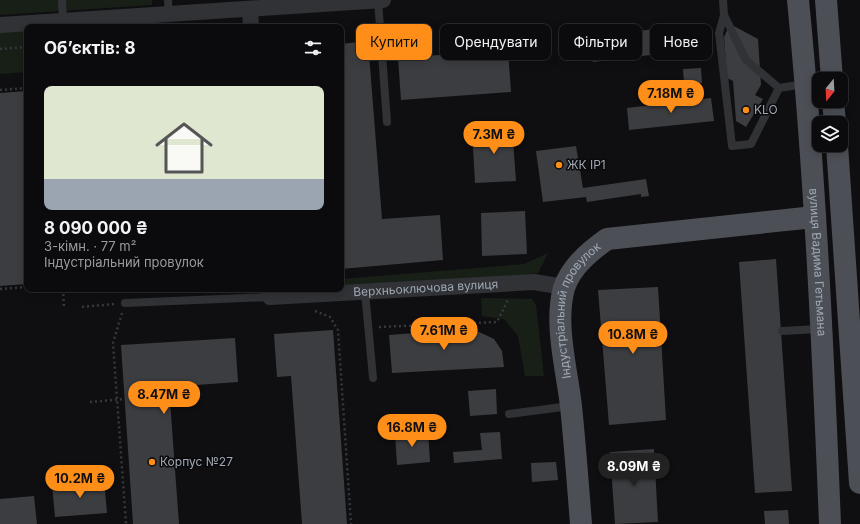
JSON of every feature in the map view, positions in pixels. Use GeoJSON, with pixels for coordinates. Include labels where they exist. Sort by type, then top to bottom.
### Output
{"type":"FeatureCollection","features":[{"type":"Feature","properties":{"kind":"main road","name":"вулиця Вадима Гетьмана"},"geometry":{"type":"LineString","coordinates":[[798,0],[806,83],[821,329],[830,524]]}},
{"type":"Feature","properties":{"kind":"main road"},"geometry":{"type":"LineString","coordinates":[[826,0],[831,72]]}},
{"type":"Feature","properties":{"kind":"main road"},"geometry":{"type":"LineString","coordinates":[[837,152],[860,483]]}},
{"type":"Feature","properties":{"kind":"main road","name":"Індустріальний провулок"},"geometry":{"type":"LineString","coordinates":[[581,524],[571,405],[561,325],[564,287],[570,275],[586,254],[607,239],[814,217]]}},
{"type":"Feature","properties":{"kind":"street"},"geometry":{"type":"LineString","coordinates":[[0,25],[63,21],[168,8],[250,10],[375,0]]}},
{"type":"Feature","properties":{"kind":"street"},"geometry":{"type":"LineString","coordinates":[[250,10],[251,24]]}},
{"type":"Feature","properties":{"kind":"street","name":"Верхньоключова вулиця"},"geometry":{"type":"LineString","coordinates":[[270,293],[365,292],[534,282],[564,287]]}},
{"type":"Feature","properties":{"kind":"lane"},"geometry":{"type":"LineString","coordinates":[[62,0],[63,21]]}},
{"type":"Feature","properties":{"kind":"lane"},"geometry":{"type":"LineString","coordinates":[[375,0],[387,122]]}},
{"type":"Feature","properties":{"kind":"lane"},"geometry":{"type":"LineString","coordinates":[[722,0],[724,15],[746,60],[779,88]]}},
{"type":"Feature","properties":{"kind":"lane"},"geometry":{"type":"LineString","coordinates":[[724,15],[719,33],[732,146],[751,144],[779,88]]}},
{"type":"Feature","properties":{"kind":"lane"},"geometry":{"type":"LineString","coordinates":[[779,88],[806,83]]}},
{"type":"Feature","properties":{"kind":"lane"},"geometry":{"type":"LineString","coordinates":[[365,292],[373,378]]}},
{"type":"Feature","properties":{"kind":"lane"},"geometry":{"type":"LineString","coordinates":[[125,303],[270,293]]}},
{"type":"Feature","properties":{"kind":"lane"},"geometry":{"type":"LineString","coordinates":[[782,331],[821,329]]}},
{"type":"Feature","properties":{"kind":"lane"},"geometry":{"type":"LineString","coordinates":[[509,414],[571,405]]}},
{"type":"Feature","properties":{"kind":"path"},"geometry":{"type":"LineString","coordinates":[[0,49],[24,47]]}},
{"type":"Feature","properties":{"kind":"path"},"geometry":{"type":"LineString","coordinates":[[0,90],[24,88]]}},
{"type":"Feature","properties":{"kind":"path"},"geometry":{"type":"LineString","coordinates":[[368,328],[497,322],[516,284]]}},
{"type":"Feature","properties":{"kind":"path"},"geometry":{"type":"LineString","coordinates":[[0,289],[24,287]]}},
{"type":"Feature","properties":{"kind":"path"},"geometry":{"type":"LineString","coordinates":[[63,292],[64,308]]}},
{"type":"Feature","properties":{"kind":"path"},"geometry":{"type":"LineString","coordinates":[[82,307],[125,303],[113,342],[126,524]]}},
{"type":"Feature","properties":{"kind":"path"},"geometry":{"type":"LineString","coordinates":[[338,330],[351,524]]}},
{"type":"Feature","properties":{"kind":"path"},"geometry":{"type":"LineString","coordinates":[[90,402],[124,399]]}},
{"type":"Feature","properties":{"kind":"shaded area"},"geometry":{"type":"Polygon","coordinates":[[[0,0],[152,0],[152,5],[0,15],[0,0]]]}},
{"type":"Feature","properties":{"kind":"shaded area"},"geometry":{"type":"Polygon","coordinates":[[[24,30],[24,72],[0,74],[0,32],[24,30]]]}},
{"type":"Feature","properties":{"kind":"shaded area"},"geometry":{"type":"Polygon","coordinates":[[[548,253],[538,273],[494,279],[344,287],[344,279],[524,264],[548,253]]]}},
{"type":"Feature","properties":{"kind":"shaded area"},"geometry":{"type":"Polygon","coordinates":[[[481,298],[532,299],[536,305],[544,376],[525,376],[518,336],[504,319],[482,316],[481,298]]]}},
{"type":"Feature","properties":{"kind":"building"},"geometry":{"type":"Polygon","coordinates":[[[730,24],[758,39],[761,85],[755,95],[763,99],[746,127],[736,121],[733,81],[727,78],[724,37],[730,24]]]}},
{"type":"Feature","properties":{"kind":"building"},"geometry":{"type":"Polygon","coordinates":[[[650,30],[650,55],[642,56],[642,31],[650,30]]]}},
{"type":"Feature","properties":{"kind":"building"},"geometry":{"type":"Polygon","coordinates":[[[356,42],[356,60],[369,60],[382,219],[440,215],[443,260],[344,269],[344,44],[356,42]]]}},
{"type":"Feature","properties":{"kind":"building"},"geometry":{"type":"Polygon","coordinates":[[[440,55],[440,60],[509,60],[511,92],[401,100],[398,60],[432,60],[432,56],[440,55]]]}},
{"type":"Feature","properties":{"kind":"building"},"geometry":{"type":"Polygon","coordinates":[[[593,60],[609,60],[593,62],[593,60]]]}},
{"type":"Feature","properties":{"kind":"building"},"geometry":{"type":"Polygon","coordinates":[[[701,68],[702,83],[684,84],[683,69],[701,68]]]}},
{"type":"Feature","properties":{"kind":"building"},"geometry":{"type":"Polygon","coordinates":[[[24,91],[24,284],[0,286],[0,93],[24,91]]]}},
{"type":"Feature","properties":{"kind":"building"},"geometry":{"type":"Polygon","coordinates":[[[711,98],[714,121],[629,130],[627,108],[711,98]]]}},
{"type":"Feature","properties":{"kind":"building"},"geometry":{"type":"Polygon","coordinates":[[[512,126],[516,181],[475,183],[472,129],[512,126]]]}},
{"type":"Feature","properties":{"kind":"building","name":"ЖК IP1"},"geometry":{"type":"Polygon","coordinates":[[[576,146],[583,188],[646,179],[649,196],[641,197],[641,194],[587,202],[586,197],[543,202],[536,151],[576,146]]]}},
{"type":"Feature","properties":{"kind":"building"},"geometry":{"type":"Polygon","coordinates":[[[525,211],[527,254],[482,256],[481,213],[525,211]]]}},
{"type":"Feature","properties":{"kind":"building"},"geometry":{"type":"Polygon","coordinates":[[[776,259],[792,491],[755,493],[739,262],[776,259]]]}},
{"type":"Feature","properties":{"kind":"building"},"geometry":{"type":"Polygon","coordinates":[[[658,287],[666,420],[609,425],[598,290],[658,287]]]}},
{"type":"Feature","properties":{"kind":"building"},"geometry":{"type":"Polygon","coordinates":[[[333,330],[347,524],[302,524],[291,376],[277,377],[274,334],[333,330]]]}},
{"type":"Feature","properties":{"kind":"building"},"geometry":{"type":"Polygon","coordinates":[[[453,330],[475,330],[494,339],[502,351],[504,367],[392,373],[389,335],[453,330]]]}},
{"type":"Feature","properties":{"kind":"building","name":"Корпус №27"},"geometry":{"type":"Polygon","coordinates":[[[235,338],[238,382],[169,387],[179,524],[133,524],[121,345],[235,338]]]}},
{"type":"Feature","properties":{"kind":"building"},"geometry":{"type":"Polygon","coordinates":[[[496,389],[497,414],[470,416],[468,391],[496,389]]]}},
{"type":"Feature","properties":{"kind":"building"},"geometry":{"type":"Polygon","coordinates":[[[428,431],[430,462],[397,465],[395,433],[428,431]]]}},
{"type":"Feature","properties":{"kind":"building"},"geometry":{"type":"Polygon","coordinates":[[[500,432],[502,459],[454,463],[453,452],[482,450],[480,433],[500,432]]]}},
{"type":"Feature","properties":{"kind":"building"},"geometry":{"type":"Polygon","coordinates":[[[654,449],[658,522],[615,524],[610,452],[654,449]]]}},
{"type":"Feature","properties":{"kind":"building"},"geometry":{"type":"Polygon","coordinates":[[[556,462],[558,480],[532,482],[531,463],[556,462]]]}},
{"type":"Feature","properties":{"kind":"building"},"geometry":{"type":"Polygon","coordinates":[[[104,480],[107,513],[55,517],[52,485],[104,480]]]}},
{"type":"Feature","properties":{"kind":"building"},"geometry":{"type":"Polygon","coordinates":[[[34,496],[37,524],[0,524],[0,499],[34,496]]]}},
{"type":"Feature","properties":{"kind":"building"},"geometry":{"type":"Polygon","coordinates":[[[788,510],[789,524],[765,524],[764,511],[788,510]]]}},
{"type":"Feature","properties":{"kind":"place","name":"KLO"},"geometry":{"type":"Point","coordinates":[746,110]}},
{"type":"Feature","properties":{"kind":"place","name":"ЖК IP1"},"geometry":{"type":"Point","coordinates":[559,165]}},
{"type":"Feature","properties":{"kind":"place","name":"Корпус №27"},"geometry":{"type":"Point","coordinates":[152,462]}}]}
